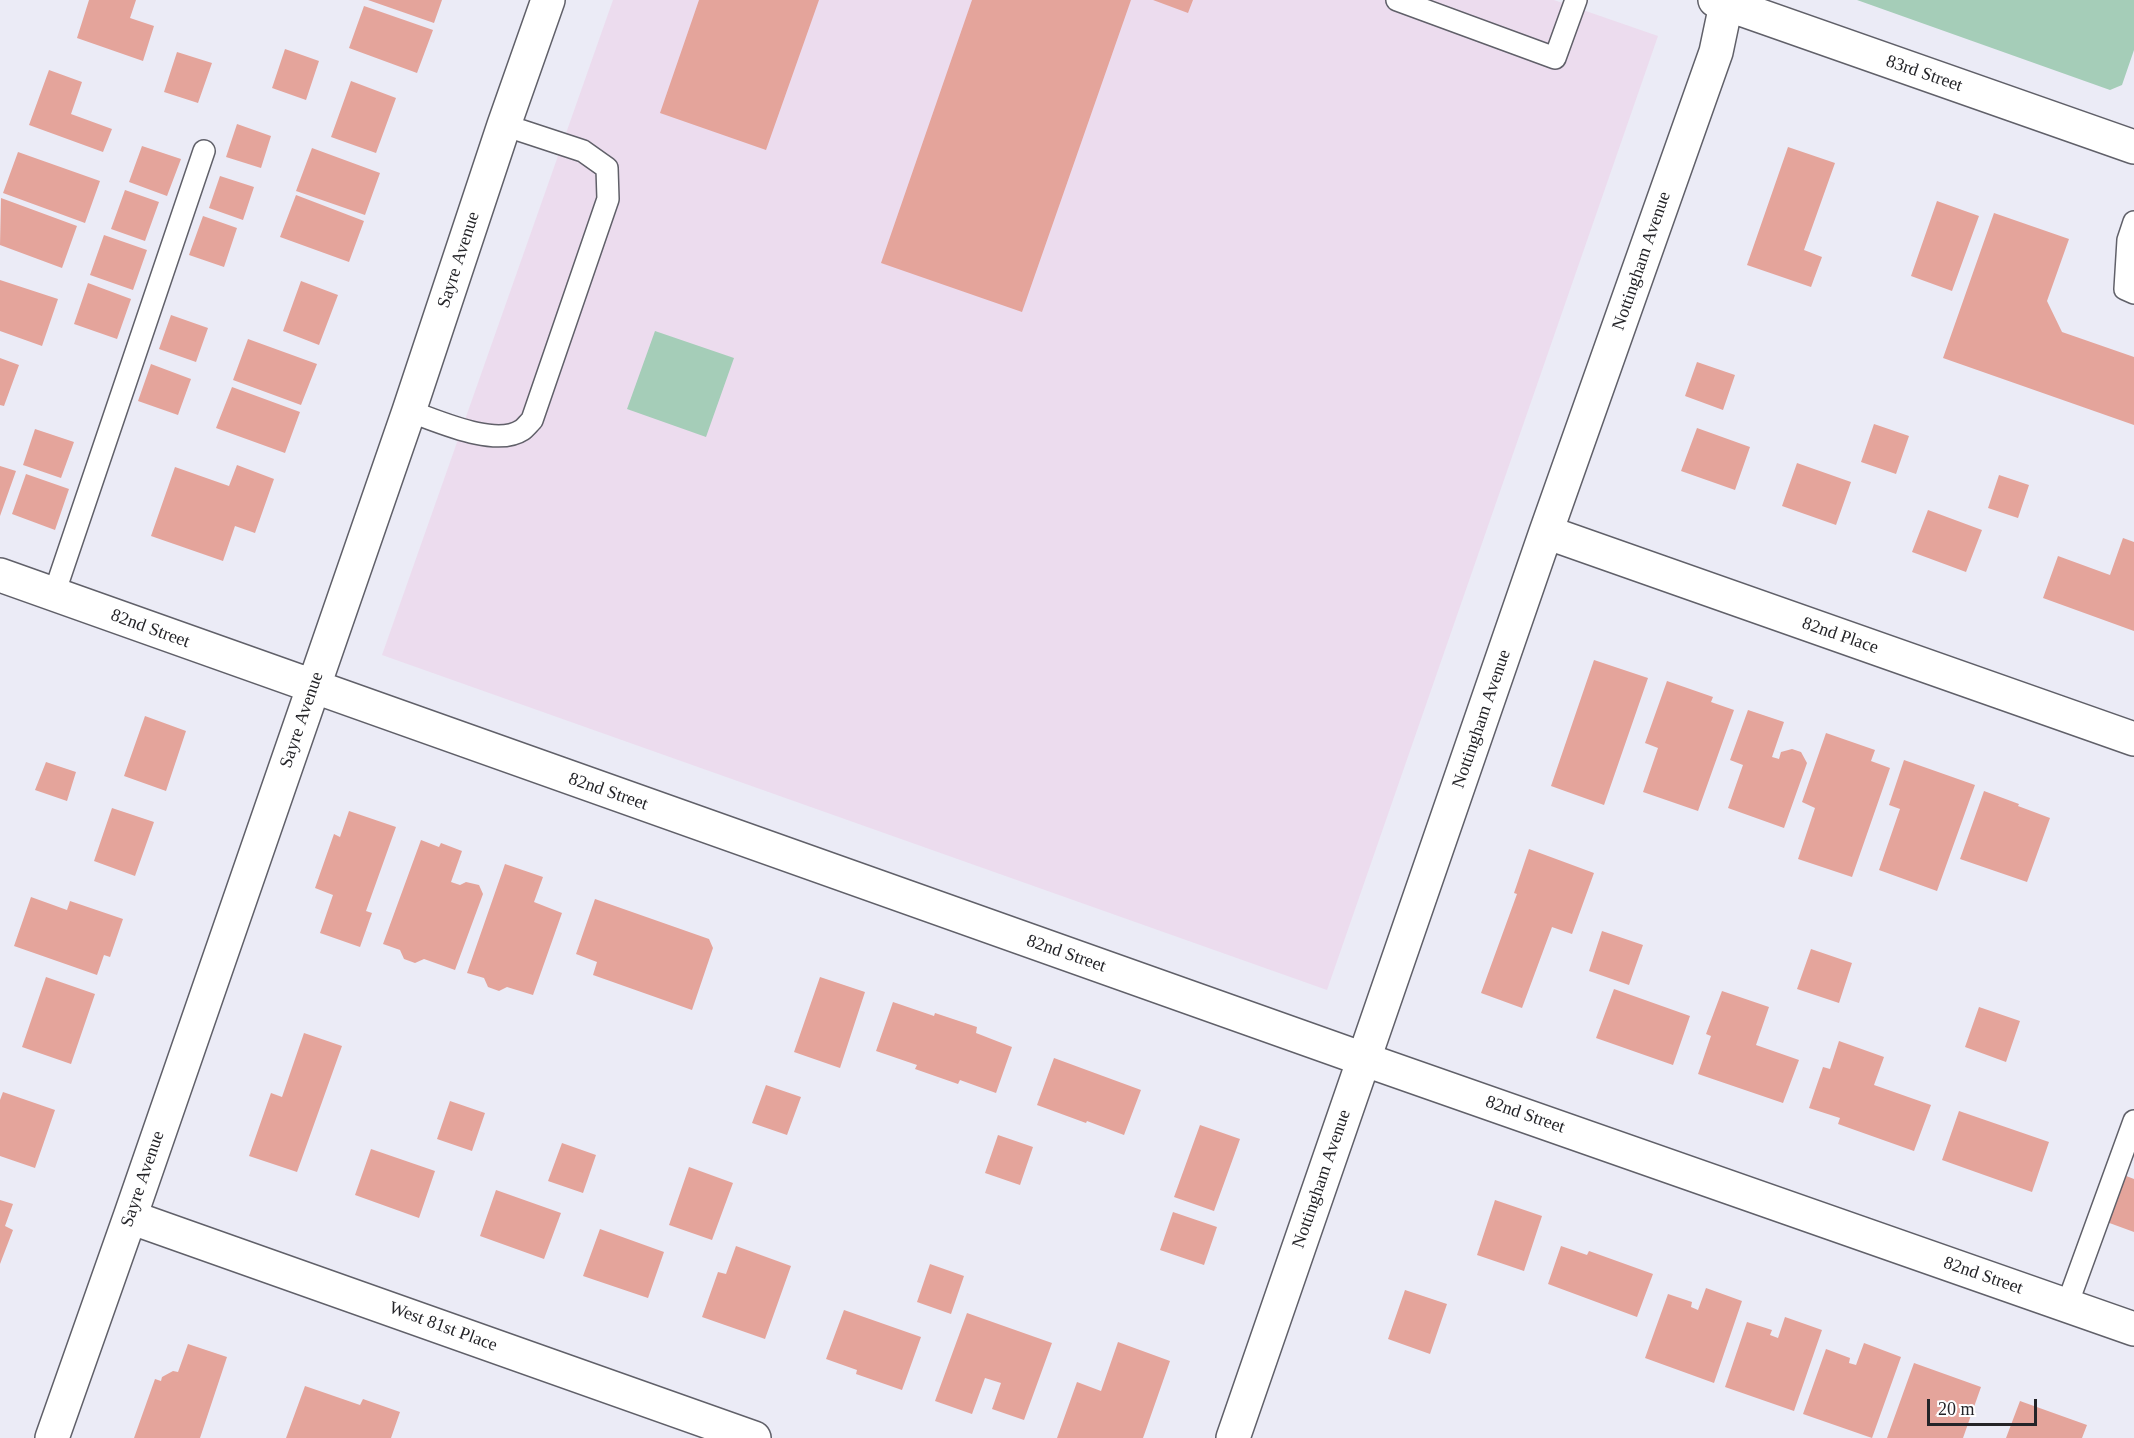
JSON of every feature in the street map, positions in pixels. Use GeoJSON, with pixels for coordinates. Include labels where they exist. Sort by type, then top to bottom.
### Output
{"type":"FeatureCollection","features":[{"type":"Feature","properties":{"kind":"street","name":"Sayre Avenue"},"geometry":{"type":"LineString","coordinates":[[52,1438],[409,411],[548,0]]}},
{"type":"Feature","properties":{"kind":"street","name":"83rd Street"},"geometry":{"type":"LineString","coordinates":[[1722,1],[2134,147]]}},
{"type":"Feature","properties":{"kind":"street","name":"Nottingham Avenue"},"geometry":{"type":"LineString","coordinates":[[1233,1438],[1546,532],[1716,52],[1722,1]]}},
{"type":"Feature","properties":{"kind":"street","name":"82nd Place"},"geometry":{"type":"LineString","coordinates":[[1546,532],[2134,739]]}},
{"type":"Feature","properties":{"kind":"street","name":"82nd Street"},"geometry":{"type":"LineString","coordinates":[[0,575],[1364,1059],[2134,1329]]}},
{"type":"Feature","properties":{"kind":"street","name":"West 81st Place"},"geometry":{"type":"LineString","coordinates":[[130,1217],[754,1438]]}},
{"type":"Feature","properties":{"kind":"lane"},"geometry":{"type":"LineString","coordinates":[[1397,0],[1555,58],[1576,0]]}},
{"type":"Feature","properties":{"kind":"lane"},"geometry":{"type":"LineString","coordinates":[[409,411],[477,434],[504,435],[521,431],[532,420],[608,199],[607,168],[583,151],[504,125]]}},
{"type":"Feature","properties":{"kind":"lane"},"geometry":{"type":"LineString","coordinates":[[54,594],[204,151]]}},
{"type":"Feature","properties":{"kind":"lane"},"geometry":{"type":"LineString","coordinates":[[2134,222],[2128,240],[2125,289],[2134,293]]}},
{"type":"Feature","properties":{"kind":"lane"},"geometry":{"type":"LineString","coordinates":[[2067,1305],[2134,1121]]}},
{"type":"Feature","properties":{"kind":"shaded area"},"geometry":{"type":"Polygon","coordinates":[[[613,0],[1554,0],[1658,36],[1327,990],[382,655],[613,0]]]}},
{"type":"Feature","properties":{"kind":"green space"},"geometry":{"type":"Polygon","coordinates":[[[1857,0],[2134,0],[2134,50],[2122,85],[2110,90],[1857,0]]]}},
{"type":"Feature","properties":{"kind":"green space"},"geometry":{"type":"Polygon","coordinates":[[[655,331],[734,358],[706,437],[627,409],[655,331]]]}},
{"type":"Feature","properties":{"kind":"building"},"geometry":{"type":"Polygon","coordinates":[[[89,0],[136,0],[130,18],[154,26],[143,61],[77,38],[89,0]]]}},
{"type":"Feature","properties":{"kind":"building"},"geometry":{"type":"Polygon","coordinates":[[[368,0],[442,0],[434,23],[368,0]]]}},
{"type":"Feature","properties":{"kind":"building"},"geometry":{"type":"Polygon","coordinates":[[[699,0],[819,0],[766,150],[660,113],[699,0]]]}},
{"type":"Feature","properties":{"kind":"building"},"geometry":{"type":"Polygon","coordinates":[[[972,0],[1131,0],[1022,312],[881,263],[972,0]]]}},
{"type":"Feature","properties":{"kind":"building"},"geometry":{"type":"Polygon","coordinates":[[[1153,0],[1193,0],[1188,13],[1153,0]]]}},
{"type":"Feature","properties":{"kind":"building"},"geometry":{"type":"Polygon","coordinates":[[[364,6],[433,30],[417,73],[349,48],[364,6]]]}},
{"type":"Feature","properties":{"kind":"building"},"geometry":{"type":"Polygon","coordinates":[[[285,49],[319,61],[306,100],[272,88],[285,49]]]}},
{"type":"Feature","properties":{"kind":"building"},"geometry":{"type":"Polygon","coordinates":[[[177,52],[212,63],[198,103],[164,92],[177,52]]]}},
{"type":"Feature","properties":{"kind":"building"},"geometry":{"type":"Polygon","coordinates":[[[49,70],[82,82],[71,114],[112,129],[103,152],[29,125],[49,70]]]}},
{"type":"Feature","properties":{"kind":"building"},"geometry":{"type":"Polygon","coordinates":[[[351,81],[396,98],[376,153],[331,137],[351,81]]]}},
{"type":"Feature","properties":{"kind":"building"},"geometry":{"type":"Polygon","coordinates":[[[237,124],[271,136],[261,168],[226,157],[237,124]]]}},
{"type":"Feature","properties":{"kind":"building"},"geometry":{"type":"Polygon","coordinates":[[[142,146],[181,159],[167,196],[129,182],[142,146]]]}},
{"type":"Feature","properties":{"kind":"building"},"geometry":{"type":"Polygon","coordinates":[[[1788,147],[1835,163],[1804,250],[1822,257],[1811,287],[1747,265],[1788,147]]]}},
{"type":"Feature","properties":{"kind":"building"},"geometry":{"type":"Polygon","coordinates":[[[312,148],[380,173],[365,215],[296,191],[312,148]]]}},
{"type":"Feature","properties":{"kind":"building"},"geometry":{"type":"Polygon","coordinates":[[[18,152],[100,181],[85,223],[3,193],[18,152]]]}},
{"type":"Feature","properties":{"kind":"building"},"geometry":{"type":"Polygon","coordinates":[[[220,176],[254,187],[243,220],[209,208],[220,176]]]}},
{"type":"Feature","properties":{"kind":"building"},"geometry":{"type":"Polygon","coordinates":[[[125,190],[159,202],[145,241],[111,229],[125,190]]]}},
{"type":"Feature","properties":{"kind":"building"},"geometry":{"type":"Polygon","coordinates":[[[296,195],[364,221],[349,262],[280,237],[296,195]]]}},
{"type":"Feature","properties":{"kind":"building"},"geometry":{"type":"Polygon","coordinates":[[[1,198],[77,226],[62,268],[0,245],[1,198]]]}},
{"type":"Feature","properties":{"kind":"building"},"geometry":{"type":"Polygon","coordinates":[[[1937,201],[1979,216],[1952,291],[1911,276],[1937,201]]]}},
{"type":"Feature","properties":{"kind":"building"},"geometry":{"type":"Polygon","coordinates":[[[1994,213],[2069,239],[2047,301],[2062,332],[2134,357],[2134,425],[1943,358],[1994,213]]]}},
{"type":"Feature","properties":{"kind":"building"},"geometry":{"type":"Polygon","coordinates":[[[203,216],[237,228],[224,267],[189,255],[203,216]]]}},
{"type":"Feature","properties":{"kind":"building"},"geometry":{"type":"Polygon","coordinates":[[[104,235],[147,250],[133,290],[90,275],[104,235]]]}},
{"type":"Feature","properties":{"kind":"building"},"geometry":{"type":"Polygon","coordinates":[[[0,280],[58,299],[42,346],[0,331],[0,280]]]}},
{"type":"Feature","properties":{"kind":"building"},"geometry":{"type":"Polygon","coordinates":[[[301,281],[338,295],[319,345],[283,331],[301,281]]]}},
{"type":"Feature","properties":{"kind":"building"},"geometry":{"type":"Polygon","coordinates":[[[88,283],[131,299],[117,339],[74,324],[88,283]]]}},
{"type":"Feature","properties":{"kind":"building"},"geometry":{"type":"Polygon","coordinates":[[[171,315],[208,328],[196,362],[159,349],[171,315]]]}},
{"type":"Feature","properties":{"kind":"building"},"geometry":{"type":"Polygon","coordinates":[[[248,339],[317,364],[301,405],[233,380],[248,339]]]}},
{"type":"Feature","properties":{"kind":"building"},"geometry":{"type":"Polygon","coordinates":[[[0,358],[19,365],[4,406],[0,405],[0,358]]]}},
{"type":"Feature","properties":{"kind":"building"},"geometry":{"type":"Polygon","coordinates":[[[1697,362],[1735,375],[1723,410],[1685,396],[1697,362]]]}},
{"type":"Feature","properties":{"kind":"building"},"geometry":{"type":"Polygon","coordinates":[[[151,364],[191,379],[178,415],[138,401],[151,364]]]}},
{"type":"Feature","properties":{"kind":"building"},"geometry":{"type":"Polygon","coordinates":[[[232,387],[300,412],[285,453],[216,428],[232,387]]]}},
{"type":"Feature","properties":{"kind":"building"},"geometry":{"type":"Polygon","coordinates":[[[1874,424],[1909,436],[1896,474],[1861,462],[1874,424]]]}},
{"type":"Feature","properties":{"kind":"building"},"geometry":{"type":"Polygon","coordinates":[[[1697,428],[1750,447],[1735,490],[1681,471],[1697,428]]]}},
{"type":"Feature","properties":{"kind":"building"},"geometry":{"type":"Polygon","coordinates":[[[35,429],[74,442],[61,478],[23,465],[35,429]]]}},
{"type":"Feature","properties":{"kind":"building"},"geometry":{"type":"Polygon","coordinates":[[[1797,463],[1851,482],[1836,525],[1782,506],[1797,463]]]}},
{"type":"Feature","properties":{"kind":"building"},"geometry":{"type":"Polygon","coordinates":[[[237,465],[274,479],[255,533],[235,526],[223,561],[151,536],[175,467],[229,486],[237,465]]]}},
{"type":"Feature","properties":{"kind":"building"},"geometry":{"type":"Polygon","coordinates":[[[0,466],[16,471],[0,516],[0,466]]]}},
{"type":"Feature","properties":{"kind":"building"},"geometry":{"type":"Polygon","coordinates":[[[26,474],[69,489],[55,530],[12,514],[26,474]]]}},
{"type":"Feature","properties":{"kind":"building"},"geometry":{"type":"Polygon","coordinates":[[[1999,475],[2029,485],[2018,518],[1988,508],[1999,475]]]}},
{"type":"Feature","properties":{"kind":"building"},"geometry":{"type":"Polygon","coordinates":[[[1928,510],[1982,530],[1966,572],[1912,552],[1928,510]]]}},
{"type":"Feature","properties":{"kind":"building"},"geometry":{"type":"Polygon","coordinates":[[[2123,538],[2134,542],[2134,631],[2043,598],[2058,556],[2110,575],[2123,538]]]}},
{"type":"Feature","properties":{"kind":"building"},"geometry":{"type":"Polygon","coordinates":[[[1594,660],[1648,678],[1604,805],[1551,786],[1594,660]]]}},
{"type":"Feature","properties":{"kind":"building"},"geometry":{"type":"Polygon","coordinates":[[[1667,681],[1713,697],[1711,702],[1734,710],[1698,811],[1643,792],[1658,748],[1645,743],[1667,681]]]}},
{"type":"Feature","properties":{"kind":"building"},"geometry":{"type":"Polygon","coordinates":[[[1748,710],[1784,722],[1772,757],[1779,759],[1781,752],[1792,749],[1801,752],[1807,763],[1784,828],[1728,808],[1743,765],[1730,760],[1748,710]]]}},
{"type":"Feature","properties":{"kind":"building"},"geometry":{"type":"Polygon","coordinates":[[[145,716],[186,731],[166,791],[124,776],[145,716]]]}},
{"type":"Feature","properties":{"kind":"building"},"geometry":{"type":"Polygon","coordinates":[[[1826,733],[1875,750],[1871,761],[1890,768],[1852,877],[1798,859],[1815,808],[1802,802],[1826,733]]]}},
{"type":"Feature","properties":{"kind":"building"},"geometry":{"type":"Polygon","coordinates":[[[1904,760],[1975,785],[1937,891],[1879,870],[1900,809],[1889,805],[1904,760]]]}},
{"type":"Feature","properties":{"kind":"building"},"geometry":{"type":"Polygon","coordinates":[[[46,762],[76,772],[67,801],[35,790],[46,762]]]}},
{"type":"Feature","properties":{"kind":"building"},"geometry":{"type":"Polygon","coordinates":[[[1984,791],[2050,818],[2027,882],[1960,859],[1984,791]]]}},
{"type":"Feature","properties":{"kind":"building"},"geometry":{"type":"Polygon","coordinates":[[[112,808],[154,822],[135,876],[94,861],[112,808]]]}},
{"type":"Feature","properties":{"kind":"building"},"geometry":{"type":"Polygon","coordinates":[[[349,811],[396,827],[366,911],[372,913],[360,947],[320,933],[333,895],[315,888],[334,834],[340,837],[349,811]]]}},
{"type":"Feature","properties":{"kind":"building"},"geometry":{"type":"Polygon","coordinates":[[[421,840],[439,847],[441,843],[462,851],[451,882],[460,885],[466,882],[479,885],[483,894],[455,970],[424,959],[415,963],[404,959],[400,950],[383,944],[421,840]]]}},
{"type":"Feature","properties":{"kind":"building"},"geometry":{"type":"Polygon","coordinates":[[[1529,849],[1594,873],[1572,934],[1552,927],[1522,1008],[1481,993],[1517,894],[1514,893],[1529,849]]]}},
{"type":"Feature","properties":{"kind":"building"},"geometry":{"type":"Polygon","coordinates":[[[505,864],[543,877],[534,902],[562,913],[533,995],[507,987],[499,991],[488,987],[484,978],[467,973],[505,864]]]}},
{"type":"Feature","properties":{"kind":"building"},"geometry":{"type":"Polygon","coordinates":[[[31,897],[67,910],[70,901],[123,919],[110,957],[104,955],[97,975],[14,946],[31,897]]]}},
{"type":"Feature","properties":{"kind":"building"},"geometry":{"type":"Polygon","coordinates":[[[595,899],[709,939],[713,948],[692,1010],[593,975],[597,962],[576,954],[595,899]]]}},
{"type":"Feature","properties":{"kind":"building"},"geometry":{"type":"Polygon","coordinates":[[[1602,931],[1643,945],[1629,985],[1589,971],[1602,931]]]}},
{"type":"Feature","properties":{"kind":"building"},"geometry":{"type":"Polygon","coordinates":[[[1811,949],[1852,963],[1839,1003],[1797,989],[1811,949]]]}},
{"type":"Feature","properties":{"kind":"building"},"geometry":{"type":"Polygon","coordinates":[[[46,977],[95,994],[71,1064],[22,1047],[46,977]]]}},
{"type":"Feature","properties":{"kind":"building"},"geometry":{"type":"Polygon","coordinates":[[[820,977],[865,992],[840,1068],[794,1052],[820,977]]]}},
{"type":"Feature","properties":{"kind":"building"},"geometry":{"type":"Polygon","coordinates":[[[1614,989],[1690,1016],[1673,1065],[1596,1038],[1614,989]]]}},
{"type":"Feature","properties":{"kind":"building"},"geometry":{"type":"Polygon","coordinates":[[[1722,991],[1769,1007],[1756,1045],[1799,1060],[1783,1103],[1698,1074],[1711,1036],[1706,1034],[1722,991]]]}},
{"type":"Feature","properties":{"kind":"building"},"geometry":{"type":"Polygon","coordinates":[[[893,1002],[977,1027],[976,1033],[1012,1047],[996,1093],[960,1080],[958,1084],[915,1069],[917,1065],[876,1051],[893,1002]]]}},
{"type":"Feature","properties":{"kind":"building"},"geometry":{"type":"Polygon","coordinates":[[[1979,1007],[2020,1021],[2006,1062],[1965,1047],[1979,1007]]]}},
{"type":"Feature","properties":{"kind":"building"},"geometry":{"type":"Polygon","coordinates":[[[304,1033],[342,1046],[297,1172],[249,1156],[271,1093],[282,1097],[304,1033]]]}},
{"type":"Feature","properties":{"kind":"building"},"geometry":{"type":"Polygon","coordinates":[[[1839,1041],[1884,1057],[1874,1085],[1931,1105],[1914,1151],[1838,1124],[1840,1118],[1809,1108],[1823,1067],[1830,1069],[1839,1041]]]}},
{"type":"Feature","properties":{"kind":"building"},"geometry":{"type":"Polygon","coordinates":[[[1054,1058],[1141,1090],[1124,1135],[1037,1105],[1054,1058]]]}},
{"type":"Feature","properties":{"kind":"building"},"geometry":{"type":"Polygon","coordinates":[[[766,1085],[801,1097],[787,1135],[752,1123],[766,1085]]]}},
{"type":"Feature","properties":{"kind":"building"},"geometry":{"type":"Polygon","coordinates":[[[3,1092],[55,1110],[35,1168],[0,1156],[0,1100],[3,1092]]]}},
{"type":"Feature","properties":{"kind":"building"},"geometry":{"type":"Polygon","coordinates":[[[450,1101],[485,1113],[472,1151],[437,1139],[450,1101]]]}},
{"type":"Feature","properties":{"kind":"building"},"geometry":{"type":"Polygon","coordinates":[[[1959,1111],[2049,1142],[2032,1192],[1942,1160],[1959,1111]]]}},
{"type":"Feature","properties":{"kind":"building"},"geometry":{"type":"Polygon","coordinates":[[[1200,1125],[1240,1139],[1214,1211],[1174,1197],[1200,1125]]]}},
{"type":"Feature","properties":{"kind":"building"},"geometry":{"type":"Polygon","coordinates":[[[998,1135],[1033,1147],[1020,1185],[985,1173],[998,1135]]]}},
{"type":"Feature","properties":{"kind":"building"},"geometry":{"type":"Polygon","coordinates":[[[562,1143],[596,1155],[583,1193],[548,1181],[562,1143]]]}},
{"type":"Feature","properties":{"kind":"building"},"geometry":{"type":"Polygon","coordinates":[[[371,1149],[435,1171],[419,1218],[355,1195],[371,1149]]]}},
{"type":"Feature","properties":{"kind":"building"},"geometry":{"type":"Polygon","coordinates":[[[689,1167],[733,1183],[712,1240],[669,1225],[689,1167]]]}},
{"type":"Feature","properties":{"kind":"building"},"geometry":{"type":"Polygon","coordinates":[[[2121,1174],[2134,1179],[2134,1232],[2104,1221],[2121,1174]]]}},
{"type":"Feature","properties":{"kind":"building"},"geometry":{"type":"Polygon","coordinates":[[[496,1190],[561,1213],[544,1259],[480,1236],[496,1190]]]}},
{"type":"Feature","properties":{"kind":"building"},"geometry":{"type":"Polygon","coordinates":[[[0,1200],[13,1204],[5,1226],[13,1230],[0,1264],[0,1200]]]}},
{"type":"Feature","properties":{"kind":"building"},"geometry":{"type":"Polygon","coordinates":[[[1495,1200],[1542,1216],[1524,1271],[1477,1255],[1495,1200]]]}},
{"type":"Feature","properties":{"kind":"building"},"geometry":{"type":"Polygon","coordinates":[[[1173,1212],[1217,1227],[1204,1265],[1160,1250],[1173,1212]]]}},
{"type":"Feature","properties":{"kind":"building"},"geometry":{"type":"Polygon","coordinates":[[[600,1229],[664,1252],[648,1298],[583,1276],[600,1229]]]}},
{"type":"Feature","properties":{"kind":"building"},"geometry":{"type":"Polygon","coordinates":[[[736,1246],[791,1266],[765,1339],[702,1317],[718,1272],[726,1274],[736,1246]]]}},
{"type":"Feature","properties":{"kind":"building"},"geometry":{"type":"Polygon","coordinates":[[[1561,1246],[1587,1255],[1589,1251],[1653,1274],[1637,1317],[1548,1284],[1561,1246]]]}},
{"type":"Feature","properties":{"kind":"building"},"geometry":{"type":"Polygon","coordinates":[[[930,1264],[964,1276],[951,1314],[917,1302],[930,1264]]]}},
{"type":"Feature","properties":{"kind":"building"},"geometry":{"type":"Polygon","coordinates":[[[1706,1288],[1742,1301],[1714,1383],[1645,1358],[1668,1294],[1692,1302],[1691,1307],[1698,1310],[1706,1288]]]}},
{"type":"Feature","properties":{"kind":"building"},"geometry":{"type":"Polygon","coordinates":[[[1405,1290],[1447,1304],[1430,1354],[1388,1339],[1405,1290]]]}},
{"type":"Feature","properties":{"kind":"building"},"geometry":{"type":"Polygon","coordinates":[[[844,1310],[921,1337],[902,1390],[856,1374],[857,1370],[826,1359],[844,1310]]]}},
{"type":"Feature","properties":{"kind":"building"},"geometry":{"type":"Polygon","coordinates":[[[967,1313],[1052,1343],[1024,1420],[992,1409],[1001,1383],[985,1378],[972,1414],[935,1401],[967,1313]]]}},
{"type":"Feature","properties":{"kind":"building"},"geometry":{"type":"Polygon","coordinates":[[[1785,1317],[1822,1330],[1794,1411],[1725,1387],[1747,1322],[1772,1330],[1770,1335],[1778,1338],[1785,1317]]]}},
{"type":"Feature","properties":{"kind":"building"},"geometry":{"type":"Polygon","coordinates":[[[1118,1342],[1170,1361],[1143,1438],[1057,1438],[1077,1382],[1101,1391],[1118,1342]]]}},
{"type":"Feature","properties":{"kind":"building"},"geometry":{"type":"Polygon","coordinates":[[[1864,1343],[1901,1357],[1872,1438],[1803,1414],[1826,1349],[1850,1358],[1849,1363],[1856,1365],[1864,1343]]]}},
{"type":"Feature","properties":{"kind":"building"},"geometry":{"type":"Polygon","coordinates":[[[188,1344],[227,1357],[200,1438],[134,1438],[155,1379],[161,1381],[162,1377],[173,1371],[178,1372],[188,1344]]]}},
{"type":"Feature","properties":{"kind":"building"},"geometry":{"type":"Polygon","coordinates":[[[1914,1363],[1981,1387],[1963,1438],[1887,1438],[1914,1363]]]}},
{"type":"Feature","properties":{"kind":"building"},"geometry":{"type":"Polygon","coordinates":[[[305,1386],[360,1405],[363,1399],[400,1412],[391,1438],[286,1438],[305,1386]]]}},
{"type":"Feature","properties":{"kind":"building"},"geometry":{"type":"Polygon","coordinates":[[[2020,1401],[2087,1425],[2082,1438],[2006,1438],[2020,1401]]]}}]}
